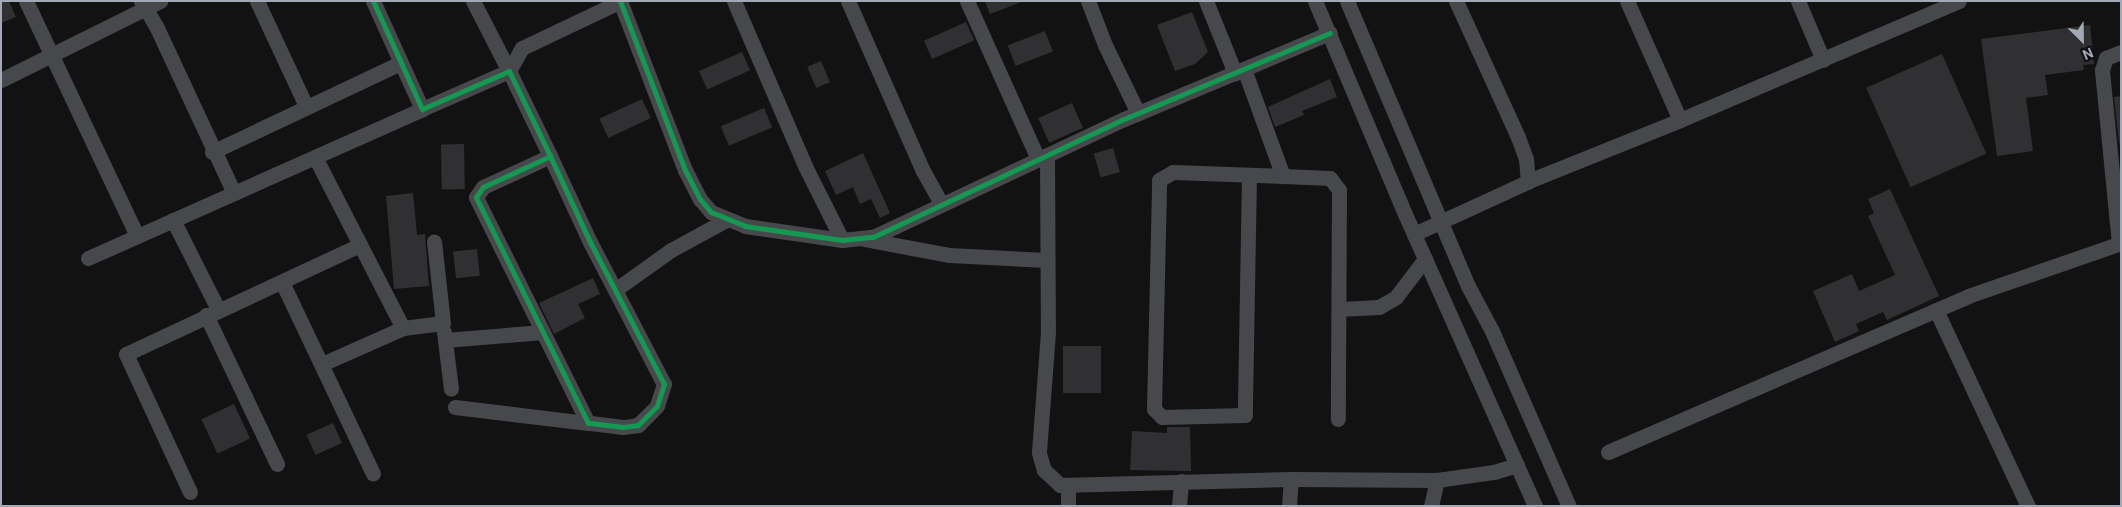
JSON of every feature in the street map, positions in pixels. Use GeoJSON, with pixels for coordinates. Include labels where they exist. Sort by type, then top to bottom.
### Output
{"type":"FeatureCollection","features":[{"type":"Feature","properties":{"kind":"street"},"geometry":{"type":"LineString","coordinates":[[26,1],[53,54],[137,236]]}},
{"type":"Feature","properties":{"kind":"street"},"geometry":{"type":"LineString","coordinates":[[1,80],[142,5],[160,1]]}},
{"type":"Feature","properties":{"kind":"street"},"geometry":{"type":"LineString","coordinates":[[257,1],[306,106]]}},
{"type":"Feature","properties":{"kind":"street"},"geometry":{"type":"LineString","coordinates":[[373,1],[422,110]]}},
{"type":"Feature","properties":{"kind":"street"},"geometry":{"type":"LineString","coordinates":[[455,408],[623,427],[638,425],[657,406],[662,396],[664,384],[615,290],[473,1]]}},
{"type":"Feature","properties":{"kind":"street"},"geometry":{"type":"LineString","coordinates":[[88,258],[509,71],[522,48],[620,1],[685,170],[700,199],[711,212],[726,220],[745,226],[842,240],[873,237],[941,203],[1138,113],[1330,33]]}},
{"type":"Feature","properties":{"kind":"street"},"geometry":{"type":"LineString","coordinates":[[734,1],[805,166],[842,240]]}},
{"type":"Feature","properties":{"kind":"street"},"geometry":{"type":"LineString","coordinates":[[848,1],[922,169],[941,203]]}},
{"type":"Feature","properties":{"kind":"street"},"geometry":{"type":"LineString","coordinates":[[967,1],[1042,157],[1048,332],[1039,453],[1044,470],[1060,485],[1291,479],[1437,480],[1494,472],[1516,465]]}},
{"type":"Feature","properties":{"kind":"street"},"geometry":{"type":"LineString","coordinates":[[1088,1],[1104,45],[1138,113]]}},
{"type":"Feature","properties":{"kind":"street"},"geometry":{"type":"LineString","coordinates":[[1206,1],[1239,71],[1283,176]]}},
{"type":"Feature","properties":{"kind":"street"},"geometry":{"type":"LineString","coordinates":[[1315,1],[1414,234],[1534,506]]}},
{"type":"Feature","properties":{"kind":"street"},"geometry":{"type":"LineString","coordinates":[[1347,1],[1442,221],[1569,506]]}},
{"type":"Feature","properties":{"kind":"street"},"geometry":{"type":"LineString","coordinates":[[1456,1],[1518,138],[1526,159],[1528,182]]}},
{"type":"Feature","properties":{"kind":"street"},"geometry":{"type":"LineString","coordinates":[[1627,1],[1680,120]]}},
{"type":"Feature","properties":{"kind":"street"},"geometry":{"type":"LineString","coordinates":[[1798,1],[1823,60]]}},
{"type":"Feature","properties":{"kind":"street"},"geometry":{"type":"LineString","coordinates":[[1414,234],[1528,182],[1823,60],[1958,1]]}},
{"type":"Feature","properties":{"kind":"street"},"geometry":{"type":"LineString","coordinates":[[142,5],[157,28],[212,152],[234,193]]}},
{"type":"Feature","properties":{"kind":"street"},"geometry":{"type":"LineString","coordinates":[[1608,452],[1936,310],[2120,243],[2102,70],[2106,58],[2121,52]]}},
{"type":"Feature","properties":{"kind":"street"},"geometry":{"type":"LineString","coordinates":[[212,152],[400,63]]}},
{"type":"Feature","properties":{"kind":"street"},"geometry":{"type":"LineString","coordinates":[[550,156],[483,187],[476,197],[588,423]]}},
{"type":"Feature","properties":{"kind":"street"},"geometry":{"type":"LineString","coordinates":[[315,157],[403,328]]}},
{"type":"Feature","properties":{"kind":"street"},"geometry":{"type":"LineString","coordinates":[[1249,175],[1245,416],[1162,417],[1154,409],[1159,180],[1173,172],[1330,178],[1339,190],[1338,419]]}},
{"type":"Feature","properties":{"kind":"street"},"geometry":{"type":"LineString","coordinates":[[173,220],[277,464]]}},
{"type":"Feature","properties":{"kind":"street"},"geometry":{"type":"LineString","coordinates":[[615,290],[671,250],[726,220]]}},
{"type":"Feature","properties":{"kind":"street"},"geometry":{"type":"LineString","coordinates":[[861,238],[949,255],[1046,260]]}},
{"type":"Feature","properties":{"kind":"street"},"geometry":{"type":"LineString","coordinates":[[434,241],[451,389]]}},
{"type":"Feature","properties":{"kind":"street"},"geometry":{"type":"LineString","coordinates":[[190,492],[126,354],[212,312],[282,282],[360,245]]}},
{"type":"Feature","properties":{"kind":"street"},"geometry":{"type":"LineString","coordinates":[[1339,309],[1379,307],[1396,297],[1425,258]]}},
{"type":"Feature","properties":{"kind":"street"},"geometry":{"type":"LineString","coordinates":[[282,282],[372,474]]}},
{"type":"Feature","properties":{"kind":"street"},"geometry":{"type":"LineString","coordinates":[[1936,310],[2028,506]]}},
{"type":"Feature","properties":{"kind":"street"},"geometry":{"type":"LineString","coordinates":[[322,364],[403,328],[443,323]]}},
{"type":"Feature","properties":{"kind":"street"},"geometry":{"type":"LineString","coordinates":[[445,340],[543,332]]}},
{"type":"Feature","properties":{"kind":"street"},"geometry":{"type":"LineString","coordinates":[[1289,506],[1291,479]]}},
{"type":"Feature","properties":{"kind":"street"},"geometry":{"type":"LineString","coordinates":[[1431,506],[1437,480]]}},
{"type":"Feature","properties":{"kind":"street"},"geometry":{"type":"LineString","coordinates":[[1179,506],[1181,481]]}},
{"type":"Feature","properties":{"kind":"street"},"geometry":{"type":"LineString","coordinates":[[1068,485],[1068,506]]}},
{"type":"Feature","properties":{"kind":"building"},"geometry":{"type":"Polygon","coordinates":[[[1,1],[9,1],[16,17],[1,23],[1,1]]]}},
{"type":"Feature","properties":{"kind":"building"},"geometry":{"type":"Polygon","coordinates":[[[985,1],[1021,1],[1021,2],[990,14],[985,1]]]}},
{"type":"Feature","properties":{"kind":"building"},"geometry":{"type":"Polygon","coordinates":[[[1192,12],[1208,52],[1195,64],[1175,71],[1157,25],[1192,12]]]}},
{"type":"Feature","properties":{"kind":"building"},"geometry":{"type":"Polygon","coordinates":[[[966,22],[974,40],[932,59],[924,41],[966,22]]]}},
{"type":"Feature","properties":{"kind":"building"},"geometry":{"type":"Polygon","coordinates":[[[2090,25],[2094,64],[2083,65],[2084,70],[2045,75],[2048,95],[2026,98],[2033,151],[1997,156],[1981,39],[2090,25]]]}},
{"type":"Feature","properties":{"kind":"building"},"geometry":{"type":"Polygon","coordinates":[[[1045,31],[1053,52],[1016,66],[1008,45],[1045,31]]]}},
{"type":"Feature","properties":{"kind":"building"},"geometry":{"type":"Polygon","coordinates":[[[742,52],[750,70],[707,89],[699,71],[742,52]]]}},
{"type":"Feature","properties":{"kind":"building"},"geometry":{"type":"Polygon","coordinates":[[[1942,54],[1986,154],[1911,187],[1866,88],[1942,54]]]}},
{"type":"Feature","properties":{"kind":"building"},"geometry":{"type":"Polygon","coordinates":[[[821,61],[830,82],[816,88],[807,67],[821,61]]]}},
{"type":"Feature","properties":{"kind":"building"},"geometry":{"type":"Polygon","coordinates":[[[1330,79],[1337,97],[1302,111],[1304,115],[1275,127],[1268,107],[1330,79]]]}},
{"type":"Feature","properties":{"kind":"building"},"geometry":{"type":"Polygon","coordinates":[[[2121,96],[2121,143],[2119,143],[2114,97],[2121,96]]]}},
{"type":"Feature","properties":{"kind":"building"},"geometry":{"type":"Polygon","coordinates":[[[642,99],[651,118],[608,138],[599,119],[642,99]]]}},
{"type":"Feature","properties":{"kind":"building"},"geometry":{"type":"Polygon","coordinates":[[[1072,103],[1083,128],[1049,143],[1038,118],[1072,103]]]}},
{"type":"Feature","properties":{"kind":"building"},"geometry":{"type":"Polygon","coordinates":[[[764,108],[772,127],[729,146],[721,126],[764,108]]]}},
{"type":"Feature","properties":{"kind":"building"},"geometry":{"type":"Polygon","coordinates":[[[441,144],[464,144],[465,189],[442,189],[441,144]]]}},
{"type":"Feature","properties":{"kind":"building"},"geometry":{"type":"Polygon","coordinates":[[[1113,148],[1120,172],[1101,178],[1094,154],[1113,148]]]}},
{"type":"Feature","properties":{"kind":"building"},"geometry":{"type":"Polygon","coordinates":[[[863,153],[890,213],[880,218],[871,199],[860,204],[853,187],[836,195],[825,171],[863,153]]]}},
{"type":"Feature","properties":{"kind":"building"},"geometry":{"type":"Polygon","coordinates":[[[1890,189],[1939,296],[1887,320],[1883,312],[1856,324],[1859,331],[1835,342],[1813,291],[1852,274],[1859,291],[1895,275],[1868,216],[1874,213],[1868,199],[1890,189]]]}},
{"type":"Feature","properties":{"kind":"building"},"geometry":{"type":"Polygon","coordinates":[[[413,193],[417,235],[425,234],[429,286],[394,289],[386,196],[413,193]]]}},
{"type":"Feature","properties":{"kind":"building"},"geometry":{"type":"Polygon","coordinates":[[[477,249],[480,276],[456,278],[453,252],[477,249]]]}},
{"type":"Feature","properties":{"kind":"building"},"geometry":{"type":"Polygon","coordinates":[[[593,278],[600,294],[578,304],[585,318],[554,334],[539,303],[593,278]]]}},
{"type":"Feature","properties":{"kind":"building"},"geometry":{"type":"Polygon","coordinates":[[[1063,346],[1101,346],[1101,393],[1063,393],[1063,346]]]}},
{"type":"Feature","properties":{"kind":"building"},"geometry":{"type":"Polygon","coordinates":[[[234,404],[250,438],[217,454],[201,419],[234,404]]]}},
{"type":"Feature","properties":{"kind":"building"},"geometry":{"type":"Polygon","coordinates":[[[333,423],[342,443],[315,455],[307,435],[333,423]]]}},
{"type":"Feature","properties":{"kind":"building"},"geometry":{"type":"Polygon","coordinates":[[[1167,427],[1190,427],[1191,471],[1130,470],[1132,431],[1167,433],[1167,427]]]}},
{"type":"Feature","properties":{"kind":"cycle path"},"geometry":{"type":"LineString","coordinates":[[373,1],[422,109],[509,71],[550,156],[590,242],[664,384],[657,406],[638,425],[623,427],[588,423],[476,197],[483,187],[550,156]]}},
{"type":"Feature","properties":{"kind":"cycle path"},"geometry":{"type":"LineString","coordinates":[[620,1],[685,170],[700,199],[711,212],[745,226],[842,240],[873,237],[1124,119],[1330,33]]}}]}
